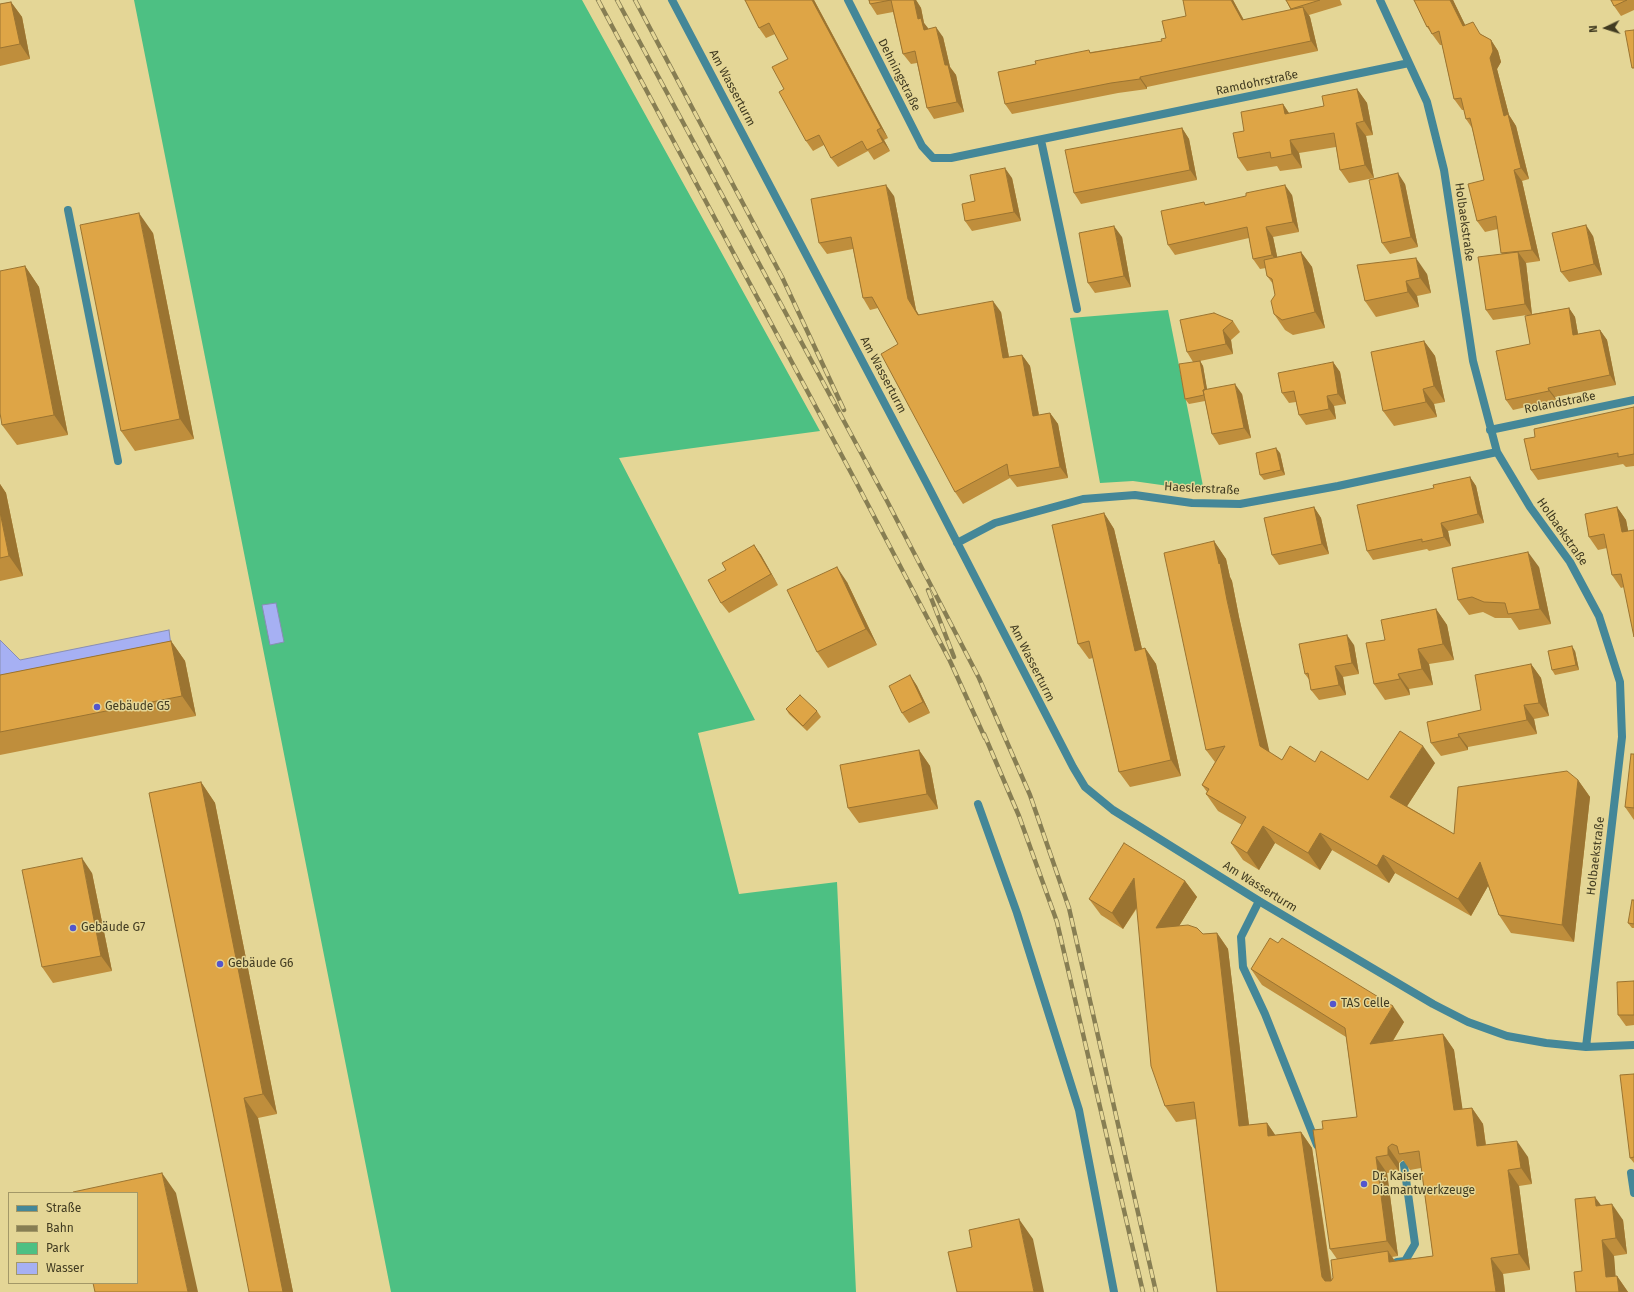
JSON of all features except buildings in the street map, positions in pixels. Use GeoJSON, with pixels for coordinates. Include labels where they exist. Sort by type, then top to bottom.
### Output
{"type":"FeatureCollection","features":[{"type":"Feature","properties":{"kind":"street","name":"Am Wasserturm"},"geometry":{"type":"LineString","coordinates":[[672,0],[1073,767],[1085,787],[1113,810],[1259,901],[1420,997],[1468,1022],[1507,1036],[1546,1043],[1586,1047],[1634,1045]]}},
{"type":"Feature","properties":{"kind":"street","name":"Dehningstraße"},"geometry":{"type":"LineString","coordinates":[[848,0],[922,146],[933,158]]}},
{"type":"Feature","properties":{"kind":"street"},"geometry":{"type":"LineString","coordinates":[[1380,0],[1409,63]]}},
{"type":"Feature","properties":{"kind":"street","name":"Ramdohrstraße"},"geometry":{"type":"LineString","coordinates":[[933,158],[951,158],[1409,63]]}},
{"type":"Feature","properties":{"kind":"street","name":"Holbaekstraße"},"geometry":{"type":"LineString","coordinates":[[1409,63],[1426,102],[1444,170],[1473,361],[1497,452],[1530,507],[1570,562],[1599,616],[1620,682],[1622,737],[1586,1047]]}},
{"type":"Feature","properties":{"kind":"street"},"geometry":{"type":"LineString","coordinates":[[1041,140],[1076,309]]}},
{"type":"Feature","properties":{"kind":"street"},"geometry":{"type":"LineString","coordinates":[[68,210],[118,461]]}},
{"type":"Feature","properties":{"kind":"street","name":"Rolandstraße"},"geometry":{"type":"LineString","coordinates":[[1490,430],[1634,400]]}},
{"type":"Feature","properties":{"kind":"street","name":"Haeslerstraße"},"geometry":{"type":"LineString","coordinates":[[957,543],[995,523],[1083,499],[1135,495],[1192,503],[1240,504],[1338,486],[1497,452]]}},
{"type":"Feature","properties":{"kind":"street"},"geometry":{"type":"LineString","coordinates":[[978,804],[1017,913],[1079,1110],[1114,1292]]}},
{"type":"Feature","properties":{"kind":"street"},"geometry":{"type":"LineString","coordinates":[[1259,901],[1241,937],[1244,967],[1265,1014],[1320,1152]]}},
{"type":"Feature","properties":{"kind":"street"},"geometry":{"type":"LineString","coordinates":[[1390,1263],[1405,1261],[1415,1244],[1404,1165]]}},
{"type":"Feature","properties":{"kind":"street"},"geometry":{"type":"LineString","coordinates":[[1631,1173],[1634,1193]]}},
{"type":"Feature","properties":{"kind":"green space"},"geometry":{"type":"Polygon","coordinates":[[[134,0],[582,0],[820,431],[619,458],[755,720],[698,733],[739,894],[837,882],[856,1292],[391,1292],[134,0]]]}},
{"type":"Feature","properties":{"kind":"green space"},"geometry":{"type":"Polygon","coordinates":[[[1168,310],[1204,491],[1133,481],[1100,483],[1070,318],[1168,310]]]}},
{"type":"Feature","properties":{"kind":"water"},"geometry":{"type":"Polygon","coordinates":[[[276,603],[284,642],[270,645],[262,605],[276,603]]]}},
{"type":"Feature","properties":{"kind":"water"},"geometry":{"type":"Polygon","coordinates":[[[169,630],[171,646],[0,682],[0,640],[20,660],[169,630]]]}},
{"type":"Feature","properties":{"kind":"railway"},"geometry":{"type":"LineString","coordinates":[[598,0],[950,661],[985,738]]}},
{"type":"Feature","properties":{"kind":"railway"},"geometry":{"type":"LineString","coordinates":[[617,0],[887,501],[979,678],[1030,795],[1069,908],[1156,1292]]}},
{"type":"Feature","properties":{"kind":"railway"},"geometry":{"type":"LineString","coordinates":[[635,0],[782,277],[844,410]]}},
{"type":"Feature","properties":{"kind":"railway"},"geometry":{"type":"LineString","coordinates":[[928,590],[954,657]]}},
{"type":"Feature","properties":{"kind":"railway"},"geometry":{"type":"LineString","coordinates":[[984,734],[1019,816],[1057,922],[1143,1292]]}},
{"type":"Feature","properties":{"kind":"place","name":"Gebäude G5"},"geometry":{"type":"Point","coordinates":[97,707]}},
{"type":"Feature","properties":{"kind":"place","name":"Gebäude G7"},"geometry":{"type":"Point","coordinates":[73,928]}},
{"type":"Feature","properties":{"kind":"place","name":"Gebäude G6"},"geometry":{"type":"Point","coordinates":[220,964]}},
{"type":"Feature","properties":{"kind":"place","name":"TAS Celle"},"geometry":{"type":"Point","coordinates":[1333,1004]}},
{"type":"Feature","properties":{"kind":"place","name":"Dr. Kaiser Diamantwerkzeuge"},"geometry":{"type":"Point","coordinates":[1364,1184]}}]}
